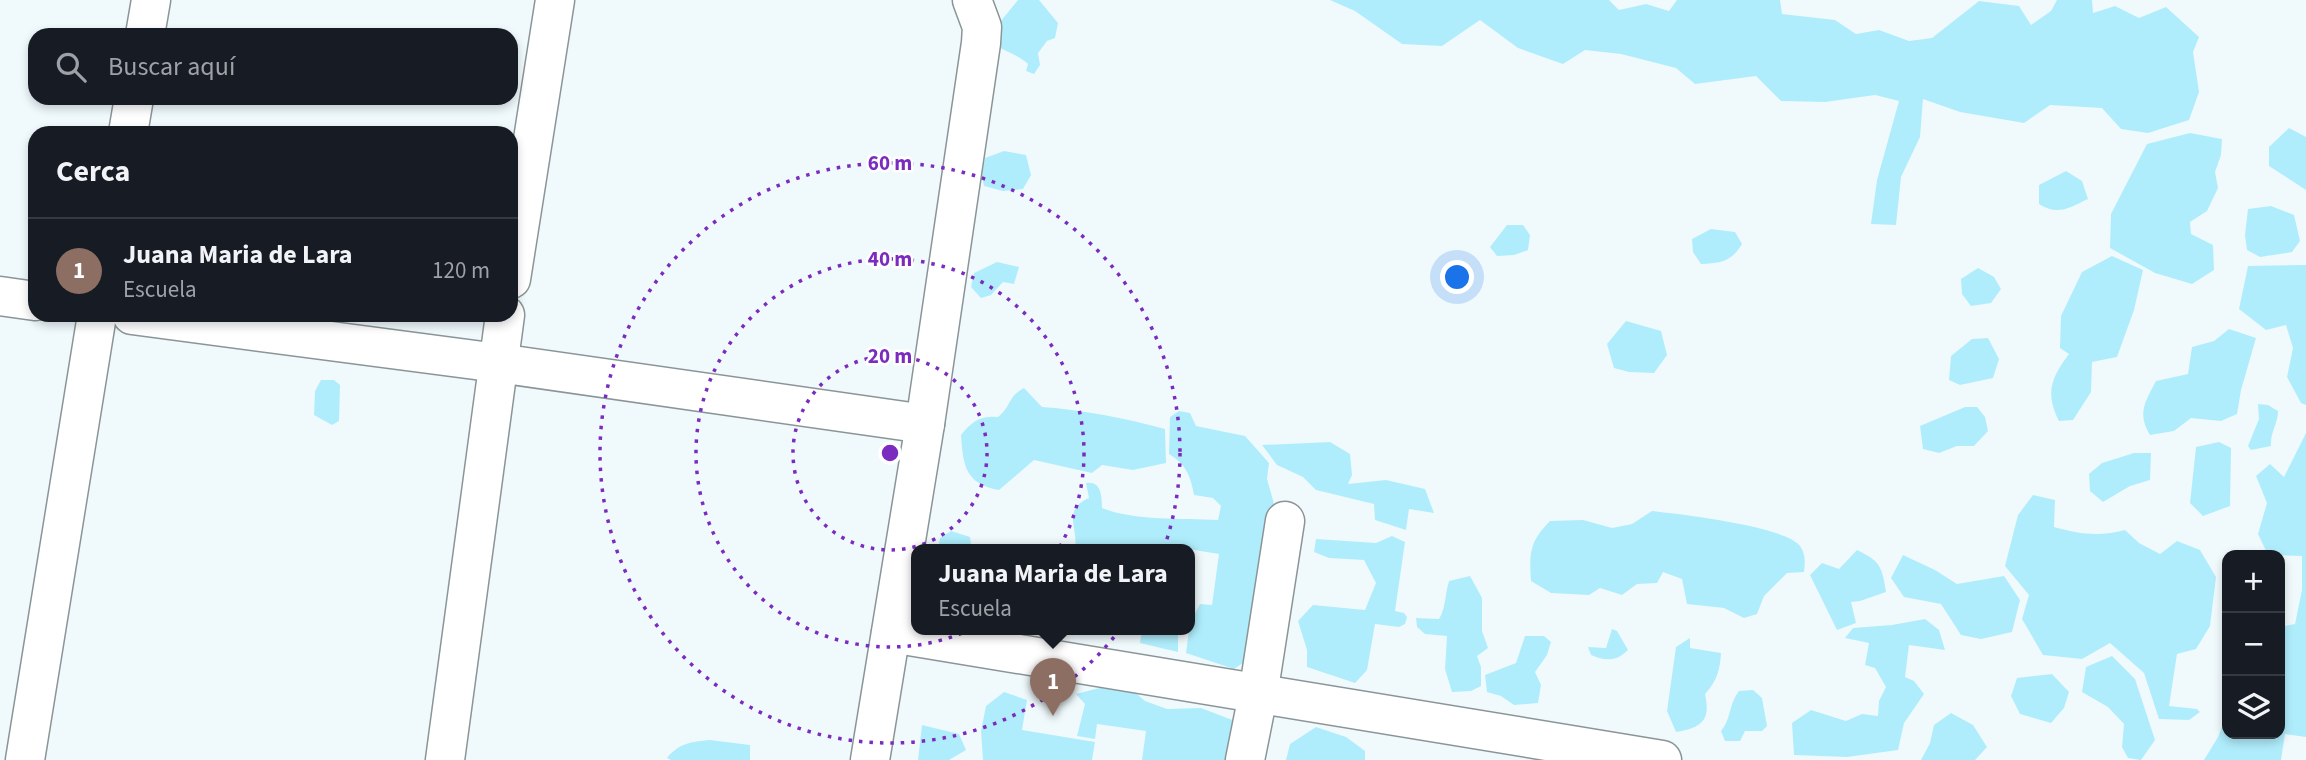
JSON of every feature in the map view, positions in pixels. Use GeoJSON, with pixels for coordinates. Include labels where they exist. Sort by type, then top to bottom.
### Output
{"type":"FeatureCollection","features":[{"type":"Feature","properties":{"kind":"street"},"geometry":{"type":"LineString","coordinates":[[146,28],[151,0]]}},
{"type":"Feature","properties":{"kind":"street"},"geometry":{"type":"LineString","coordinates":[[518,235],[555,0]]}},
{"type":"Feature","properties":{"kind":"street"},"geometry":{"type":"LineString","coordinates":[[870,760],[925,424],[981,43],[982,27],[972,0]]}},
{"type":"Feature","properties":{"kind":"street"},"geometry":{"type":"LineString","coordinates":[[129,126],[133,105]]}},
{"type":"Feature","properties":{"kind":"street"},"geometry":{"type":"LineString","coordinates":[[0,296],[28,300]]}},
{"type":"Feature","properties":{"kind":"street"},"geometry":{"type":"LineString","coordinates":[[25,760],[96,322]]}},
{"type":"Feature","properties":{"kind":"street"},"geometry":{"type":"LineString","coordinates":[[185,322],[925,424]]}},
{"type":"Feature","properties":{"kind":"street"},"geometry":{"type":"LineString","coordinates":[[445,760],[504,322]]}},
{"type":"Feature","properties":{"kind":"street"},"geometry":{"type":"LineString","coordinates":[[1245,760],[1285,521]]}},
{"type":"Feature","properties":{"kind":"street"},"geometry":{"type":"LineString","coordinates":[[891,633],[1623,757],[1662,760]]}},
{"type":"Feature","properties":{"kind":"shaded area"},"geometry":{"type":"Polygon","coordinates":[[[1018,0],[1039,0],[1058,23],[1055,38],[1047,41],[1038,53],[1040,65],[1034,74],[1026,71],[1028,64],[1024,61],[991,42],[1000,22],[1018,0]]]}},
{"type":"Feature","properties":{"kind":"shaded area"},"geometry":{"type":"Polygon","coordinates":[[[1330,0],[1609,0],[1619,10],[1646,4],[1669,11],[1677,0],[1780,0],[1782,14],[1835,20],[1856,34],[1879,30],[1909,41],[1932,38],[1979,1],[2019,6],[2031,25],[2051,11],[2057,0],[2092,0],[2093,13],[2115,6],[2139,18],[2166,7],[2199,37],[2193,52],[2199,92],[2189,120],[2148,133],[2121,129],[2102,108],[2050,105],[2024,123],[1960,112],[1923,99],[1920,137],[1901,177],[1896,225],[1871,224],[1877,180],[1899,101],[1875,95],[1825,102],[1781,101],[1756,76],[1695,84],[1676,68],[1621,54],[1585,50],[1563,64],[1518,48],[1480,20],[1442,46],[1402,44],[1355,11],[1330,0]]]}},
{"type":"Feature","properties":{"kind":"shaded area"},"geometry":{"type":"Polygon","coordinates":[[[2289,128],[2306,137],[2306,190],[2269,166],[2269,147],[2289,128]]]}},
{"type":"Feature","properties":{"kind":"shaded area"},"geometry":{"type":"Polygon","coordinates":[[[2190,133],[2222,139],[2221,155],[2215,172],[2218,188],[2207,211],[2190,222],[2191,234],[2213,245],[2214,270],[2192,284],[2155,273],[2110,248],[2111,214],[2147,144],[2190,133]]]}},
{"type":"Feature","properties":{"kind":"shaded area"},"geometry":{"type":"Polygon","coordinates":[[[1004,151],[1026,155],[1031,175],[1023,189],[1003,191],[984,186],[982,175],[985,158],[1004,151]]]}},
{"type":"Feature","properties":{"kind":"shaded area"},"geometry":{"type":"Polygon","coordinates":[[[2066,171],[2082,181],[2088,199],[2058,210],[2039,204],[2039,185],[2066,171]]]}},
{"type":"Feature","properties":{"kind":"shaded area"},"geometry":{"type":"Polygon","coordinates":[[[2271,206],[2294,215],[2300,241],[2292,252],[2260,257],[2247,250],[2245,235],[2248,209],[2271,206]]]}},
{"type":"Feature","properties":{"kind":"shaded area"},"geometry":{"type":"Polygon","coordinates":[[[1507,225],[1523,225],[1530,235],[1528,250],[1514,255],[1497,256],[1490,247],[1507,225]]]}},
{"type":"Feature","properties":{"kind":"shaded area"},"geometry":{"type":"Polygon","coordinates":[[[1711,229],[1735,232],[1742,244],[1734,255],[1725,260],[1701,264],[1693,252],[1692,239],[1711,229]]]}},
{"type":"Feature","properties":{"kind":"shaded area"},"geometry":{"type":"Polygon","coordinates":[[[2112,256],[2143,270],[2134,310],[2117,357],[2092,362],[2091,392],[2073,420],[2059,421],[2052,402],[2052,386],[2069,354],[2060,348],[2061,316],[2082,272],[2112,256]]]}},
{"type":"Feature","properties":{"kind":"shaded area"},"geometry":{"type":"Polygon","coordinates":[[[997,262],[1019,267],[1014,284],[1003,282],[991,295],[981,298],[971,287],[974,273],[997,262]]]}},
{"type":"Feature","properties":{"kind":"shaded area"},"geometry":{"type":"Polygon","coordinates":[[[2306,265],[2306,405],[2301,403],[2287,377],[2293,348],[2286,325],[2266,330],[2239,309],[2248,266],[2306,265]]]}},
{"type":"Feature","properties":{"kind":"shaded area"},"geometry":{"type":"Polygon","coordinates":[[[1978,268],[1994,277],[2001,289],[1991,303],[1971,306],[1962,294],[1961,279],[1978,268]]]}},
{"type":"Feature","properties":{"kind":"shaded area"},"geometry":{"type":"Polygon","coordinates":[[[1626,321],[1661,331],[1667,355],[1654,373],[1629,372],[1614,368],[1607,344],[1626,321]]]}},
{"type":"Feature","properties":{"kind":"shaded area"},"geometry":{"type":"Polygon","coordinates":[[[2229,329],[2256,338],[2237,414],[2221,421],[2191,418],[2174,431],[2150,435],[2143,414],[2156,381],[2188,374],[2192,347],[2214,341],[2229,329]]]}},
{"type":"Feature","properties":{"kind":"shaded area"},"geometry":{"type":"Polygon","coordinates":[[[1988,338],[1999,359],[1993,378],[1960,385],[1949,380],[1951,356],[1972,339],[1988,338]]]}},
{"type":"Feature","properties":{"kind":"shaded area"},"geometry":{"type":"Polygon","coordinates":[[[321,380],[334,380],[340,385],[339,421],[332,425],[314,415],[315,391],[321,380]]]}},
{"type":"Feature","properties":{"kind":"shaded area"},"geometry":{"type":"Polygon","coordinates":[[[1024,388],[1042,407],[1104,415],[1165,429],[1166,463],[1133,470],[1102,465],[1092,473],[1034,460],[999,490],[979,483],[968,472],[965,464],[961,435],[977,420],[998,417],[1024,388]]]}},
{"type":"Feature","properties":{"kind":"shaded area"},"geometry":{"type":"Polygon","coordinates":[[[2258,404],[2268,405],[2278,411],[2278,416],[2271,446],[2251,450],[2248,446],[2259,419],[2258,404]]]}},
{"type":"Feature","properties":{"kind":"shaded area"},"geometry":{"type":"Polygon","coordinates":[[[1965,407],[1977,407],[1985,417],[1988,431],[1974,446],[1957,446],[1939,453],[1923,449],[1920,426],[1965,407]]]}},
{"type":"Feature","properties":{"kind":"shaded area"},"geometry":{"type":"Polygon","coordinates":[[[1179,411],[1190,413],[1196,426],[1245,436],[1269,463],[1267,479],[1279,521],[1250,658],[1234,669],[1186,653],[1188,635],[1195,635],[1195,614],[1200,604],[1212,605],[1219,554],[1195,550],[1195,544],[1076,544],[1073,514],[1081,503],[1089,498],[1086,483],[1098,486],[1102,508],[1115,512],[1144,517],[1218,520],[1221,506],[1213,498],[1194,495],[1187,472],[1180,462],[1169,454],[1170,417],[1179,411]]]}},
{"type":"Feature","properties":{"kind":"shaded area"},"geometry":{"type":"Polygon","coordinates":[[[2306,433],[2306,737],[2285,734],[2285,626],[2295,624],[2302,590],[2302,556],[2285,556],[2285,550],[2266,550],[2258,534],[2267,503],[2256,476],[2270,464],[2284,477],[2306,433]]]}},
{"type":"Feature","properties":{"kind":"shaded area"},"geometry":{"type":"Polygon","coordinates":[[[1330,442],[1350,454],[1352,475],[1348,484],[1386,480],[1425,489],[1434,513],[1409,509],[1406,530],[1375,520],[1374,504],[1316,490],[1303,477],[1277,465],[1262,445],[1330,442]]]}},
{"type":"Feature","properties":{"kind":"shaded area"},"geometry":{"type":"Polygon","coordinates":[[[2219,442],[2231,448],[2230,506],[2203,516],[2190,503],[2196,447],[2219,442]]]}},
{"type":"Feature","properties":{"kind":"shaded area"},"geometry":{"type":"Polygon","coordinates":[[[2134,453],[2151,453],[2150,480],[2130,486],[2103,502],[2090,491],[2089,474],[2102,463],[2134,453]]]}},
{"type":"Feature","properties":{"kind":"shaded area"},"geometry":{"type":"Polygon","coordinates":[[[2033,495],[2055,500],[2054,527],[2089,534],[2125,530],[2139,543],[2160,554],[2177,541],[2200,550],[2216,577],[2210,626],[2196,649],[2177,654],[2169,706],[2197,709],[2200,712],[2189,720],[2159,719],[2144,673],[2110,643],[2082,659],[2043,655],[2022,619],[2029,595],[2005,566],[2018,515],[2033,495]]]}},
{"type":"Feature","properties":{"kind":"shaded area"},"geometry":{"type":"Polygon","coordinates":[[[1652,511],[1730,522],[1790,539],[1800,546],[1803,552],[1804,572],[1787,573],[1764,596],[1757,614],[1744,618],[1724,608],[1687,604],[1682,579],[1663,572],[1657,583],[1637,584],[1622,595],[1600,588],[1589,595],[1551,593],[1531,581],[1532,548],[1538,535],[1550,521],[1583,520],[1612,528],[1632,524],[1652,511]]]}},
{"type":"Feature","properties":{"kind":"shaded area"},"geometry":{"type":"Polygon","coordinates":[[[951,531],[970,537],[971,544],[939,544],[940,538],[951,531]]]}},
{"type":"Feature","properties":{"kind":"shaded area"},"geometry":{"type":"Polygon","coordinates":[[[1392,536],[1405,542],[1395,611],[1404,613],[1407,617],[1405,624],[1399,627],[1375,624],[1367,670],[1355,683],[1307,667],[1307,650],[1298,621],[1313,605],[1365,610],[1376,583],[1364,560],[1329,558],[1314,552],[1316,539],[1376,543],[1392,536]]]}},
{"type":"Feature","properties":{"kind":"shaded area"},"geometry":{"type":"Polygon","coordinates":[[[1857,550],[1879,565],[1886,592],[1851,602],[1856,623],[1837,630],[1810,575],[1822,563],[1839,569],[1857,550]]]}},
{"type":"Feature","properties":{"kind":"shaded area"},"geometry":{"type":"Polygon","coordinates":[[[1903,555],[1957,584],[2004,576],[2020,600],[2012,632],[1981,639],[1961,635],[1941,604],[1904,597],[1891,578],[1903,555]]]}},
{"type":"Feature","properties":{"kind":"shaded area"},"geometry":{"type":"Polygon","coordinates":[[[1470,576],[1482,598],[1482,631],[1488,648],[1477,656],[1481,667],[1481,686],[1471,691],[1452,692],[1445,669],[1447,636],[1425,634],[1417,627],[1416,618],[1439,619],[1449,581],[1470,576]]]}},
{"type":"Feature","properties":{"kind":"shaded area"},"geometry":{"type":"Polygon","coordinates":[[[1925,619],[1939,630],[1945,650],[1909,645],[1905,677],[1914,681],[1924,694],[1904,723],[1898,750],[1847,757],[1794,755],[1792,723],[1811,710],[1846,721],[1862,714],[1878,716],[1879,701],[1886,687],[1875,668],[1865,665],[1869,643],[1845,638],[1853,628],[1925,619]]]}},
{"type":"Feature","properties":{"kind":"shaded area"},"geometry":{"type":"Polygon","coordinates":[[[1612,629],[1617,631],[1628,650],[1619,657],[1610,659],[1591,655],[1588,647],[1606,648],[1612,629]]]}},
{"type":"Feature","properties":{"kind":"shaded area"},"geometry":{"type":"Polygon","coordinates":[[[1141,635],[1178,635],[1178,652],[1140,643],[1141,635]]]}},
{"type":"Feature","properties":{"kind":"shaded area"},"geometry":{"type":"Polygon","coordinates":[[[1525,636],[1544,636],[1551,642],[1547,655],[1535,672],[1541,685],[1538,703],[1514,705],[1501,696],[1487,692],[1485,675],[1516,663],[1525,636]]]}},
{"type":"Feature","properties":{"kind":"shaded area"},"geometry":{"type":"Polygon","coordinates":[[[1690,638],[1690,648],[1721,653],[1720,665],[1715,680],[1705,694],[1707,710],[1702,721],[1692,728],[1676,732],[1667,711],[1676,647],[1690,638]]]}},
{"type":"Feature","properties":{"kind":"shaded area"},"geometry":{"type":"Polygon","coordinates":[[[2112,656],[2135,679],[2155,740],[2141,760],[2128,758],[2122,747],[2124,724],[2108,707],[2082,692],[2086,667],[2112,656]]]}},
{"type":"Feature","properties":{"kind":"shaded area"},"geometry":{"type":"Polygon","coordinates":[[[2052,674],[2069,692],[2064,708],[2051,723],[2020,714],[2011,696],[2017,678],[2052,674]]]}},
{"type":"Feature","properties":{"kind":"shaded area"},"geometry":{"type":"Polygon","coordinates":[[[1111,685],[1130,688],[1145,701],[1167,709],[1201,708],[1235,721],[1240,760],[1142,760],[1146,731],[1097,724],[1095,739],[1077,736],[1085,704],[1076,694],[1111,685]]]}},
{"type":"Feature","properties":{"kind":"shaded area"},"geometry":{"type":"Polygon","coordinates":[[[1753,690],[1762,698],[1767,726],[1762,731],[1745,731],[1740,741],[1725,741],[1721,731],[1736,696],[1739,691],[1753,690]]]}},
{"type":"Feature","properties":{"kind":"shaded area"},"geometry":{"type":"Polygon","coordinates":[[[1004,692],[1027,700],[1022,730],[1095,742],[1092,760],[983,760],[981,731],[986,706],[1004,692]]]}},
{"type":"Feature","properties":{"kind":"shaded area"},"geometry":{"type":"Polygon","coordinates":[[[1951,713],[1973,725],[1987,747],[1975,760],[1921,760],[1930,743],[1934,725],[1951,713]]]}},
{"type":"Feature","properties":{"kind":"shaded area"},"geometry":{"type":"Polygon","coordinates":[[[922,725],[959,734],[966,750],[949,760],[918,760],[922,725]]]}},
{"type":"Feature","properties":{"kind":"shaded area"},"geometry":{"type":"Polygon","coordinates":[[[1316,727],[1346,737],[1365,751],[1365,760],[1286,760],[1290,744],[1316,727]]]}},
{"type":"Feature","properties":{"kind":"shaded area"},"geometry":{"type":"Polygon","coordinates":[[[2222,727],[2222,739],[2284,739],[2281,760],[2204,760],[2222,727]]]}},
{"type":"Feature","properties":{"kind":"shaded area"},"geometry":{"type":"Polygon","coordinates":[[[710,740],[750,745],[750,760],[667,758],[686,744],[710,740]]]}},
{"type":"Feature","properties":{"kind":"place","name":"Juana Maria de Lara"},"geometry":{"type":"Point","coordinates":[1053,716]}}]}
